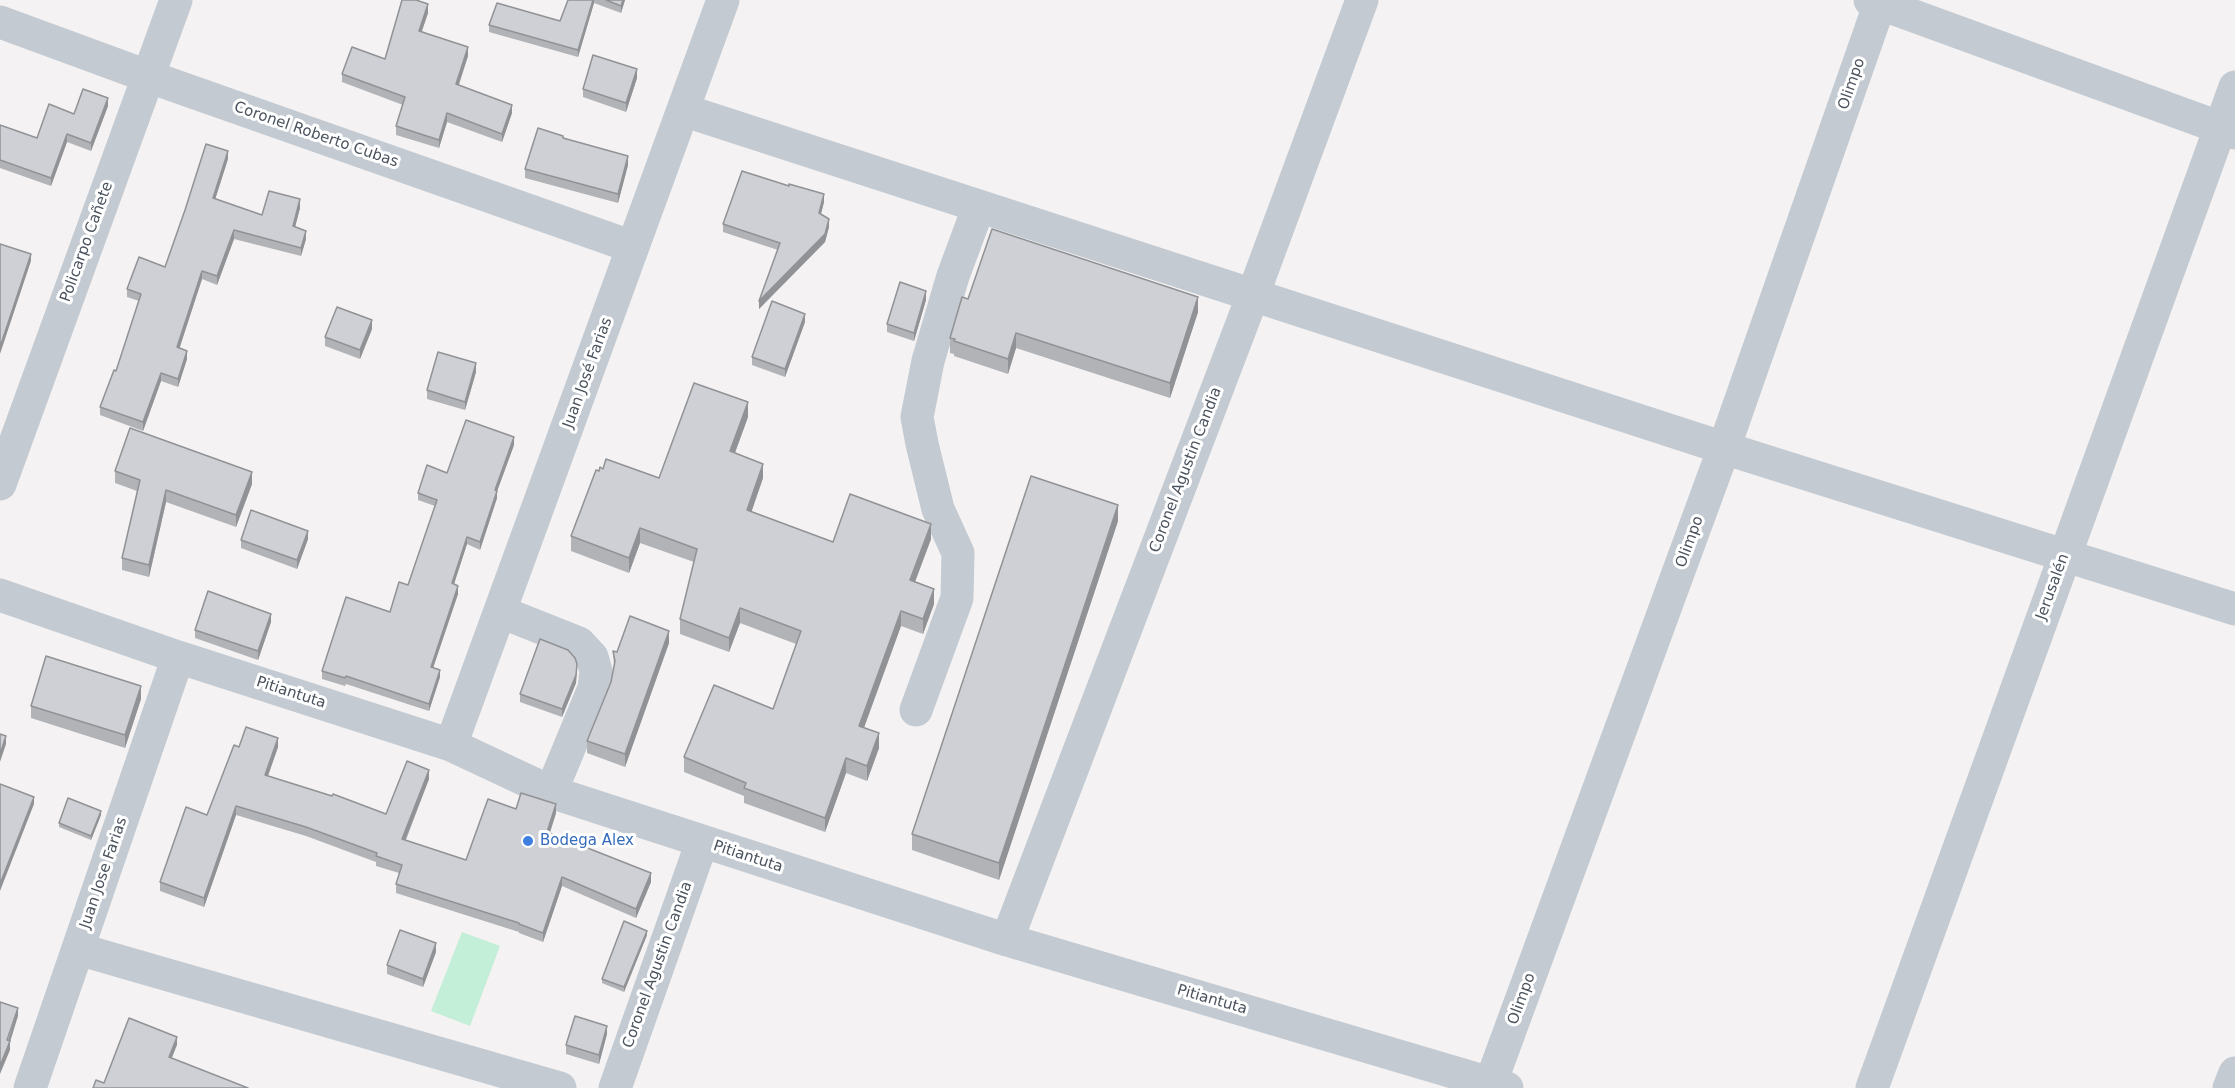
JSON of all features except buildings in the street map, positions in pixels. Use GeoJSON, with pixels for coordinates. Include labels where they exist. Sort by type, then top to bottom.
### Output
{"type":"FeatureCollection","features":[{"type":"Feature","properties":{"kind":"street","name":"Policarpo Cañete"},"geometry":{"type":"LineString","coordinates":[[0,484],[176,0]]}},
{"type":"Feature","properties":{"kind":"street","name":"Juan José Farias"},"geometry":{"type":"LineString","coordinates":[[451,745],[723,0]]}},
{"type":"Feature","properties":{"kind":"street","name":"Coronel Agustin Candia"},"geometry":{"type":"LineString","coordinates":[[1007,940],[1253,295],[1362,0]]}},
{"type":"Feature","properties":{"kind":"street"},"geometry":{"type":"LineString","coordinates":[[1877,1],[2228,130]]}},
{"type":"Feature","properties":{"kind":"street","name":"Olimpo"},"geometry":{"type":"LineString","coordinates":[[1499,1085],[1724,448],[1877,1]]}},
{"type":"Feature","properties":{"kind":"street","name":"Coronel Roberto Cubas"},"geometry":{"type":"LineString","coordinates":[[0,21],[147,76],[633,247]]}},
{"type":"Feature","properties":{"kind":"street","name":"Jerusalén"},"geometry":{"type":"LineString","coordinates":[[1872,1088],[2065,555],[2228,130],[2235,87]]}},
{"type":"Feature","properties":{"kind":"street"},"geometry":{"type":"LineString","coordinates":[[683,110],[1724,448],[2235,609]]}},
{"type":"Feature","properties":{"kind":"street"},"geometry":{"type":"LineString","coordinates":[[916,710],[957,598],[958,553],[938,509],[921,444],[917,417],[928,361],[953,276],[979,206]]}},
{"type":"Feature","properties":{"kind":"street","name":"Pitiantuta"},"geometry":{"type":"LineString","coordinates":[[0,595],[178,657],[451,745],[551,792],[702,842],[1007,940],[1499,1085]]}},
{"type":"Feature","properties":{"kind":"street"},"geometry":{"type":"LineString","coordinates":[[501,612],[579,643],[592,657],[596,671],[594,688],[551,792]]}},
{"type":"Feature","properties":{"kind":"street","name":"Juan Jose Farias"},"geometry":{"type":"LineString","coordinates":[[30,1088],[178,657]]}},
{"type":"Feature","properties":{"kind":"street","name":"Coronel Agustin Candia"},"geometry":{"type":"LineString","coordinates":[[615,1088],[702,842]]}},
{"type":"Feature","properties":{"kind":"street"},"geometry":{"type":"LineString","coordinates":[[78,949],[560,1088]]}},
{"type":"Feature","properties":{"kind":"street"},"geometry":{"type":"LineString","coordinates":[[2229,1088],[2235,1073]]}},
{"type":"Feature","properties":{"kind":"green space"},"geometry":{"type":"Polygon","coordinates":[[[462,932],[500,946],[470,1026],[431,1011],[462,932]]]}},
{"type":"Feature","properties":{"kind":"place","name":"Bodega Alex"},"geometry":{"type":"Point","coordinates":[528,841]}}]}
